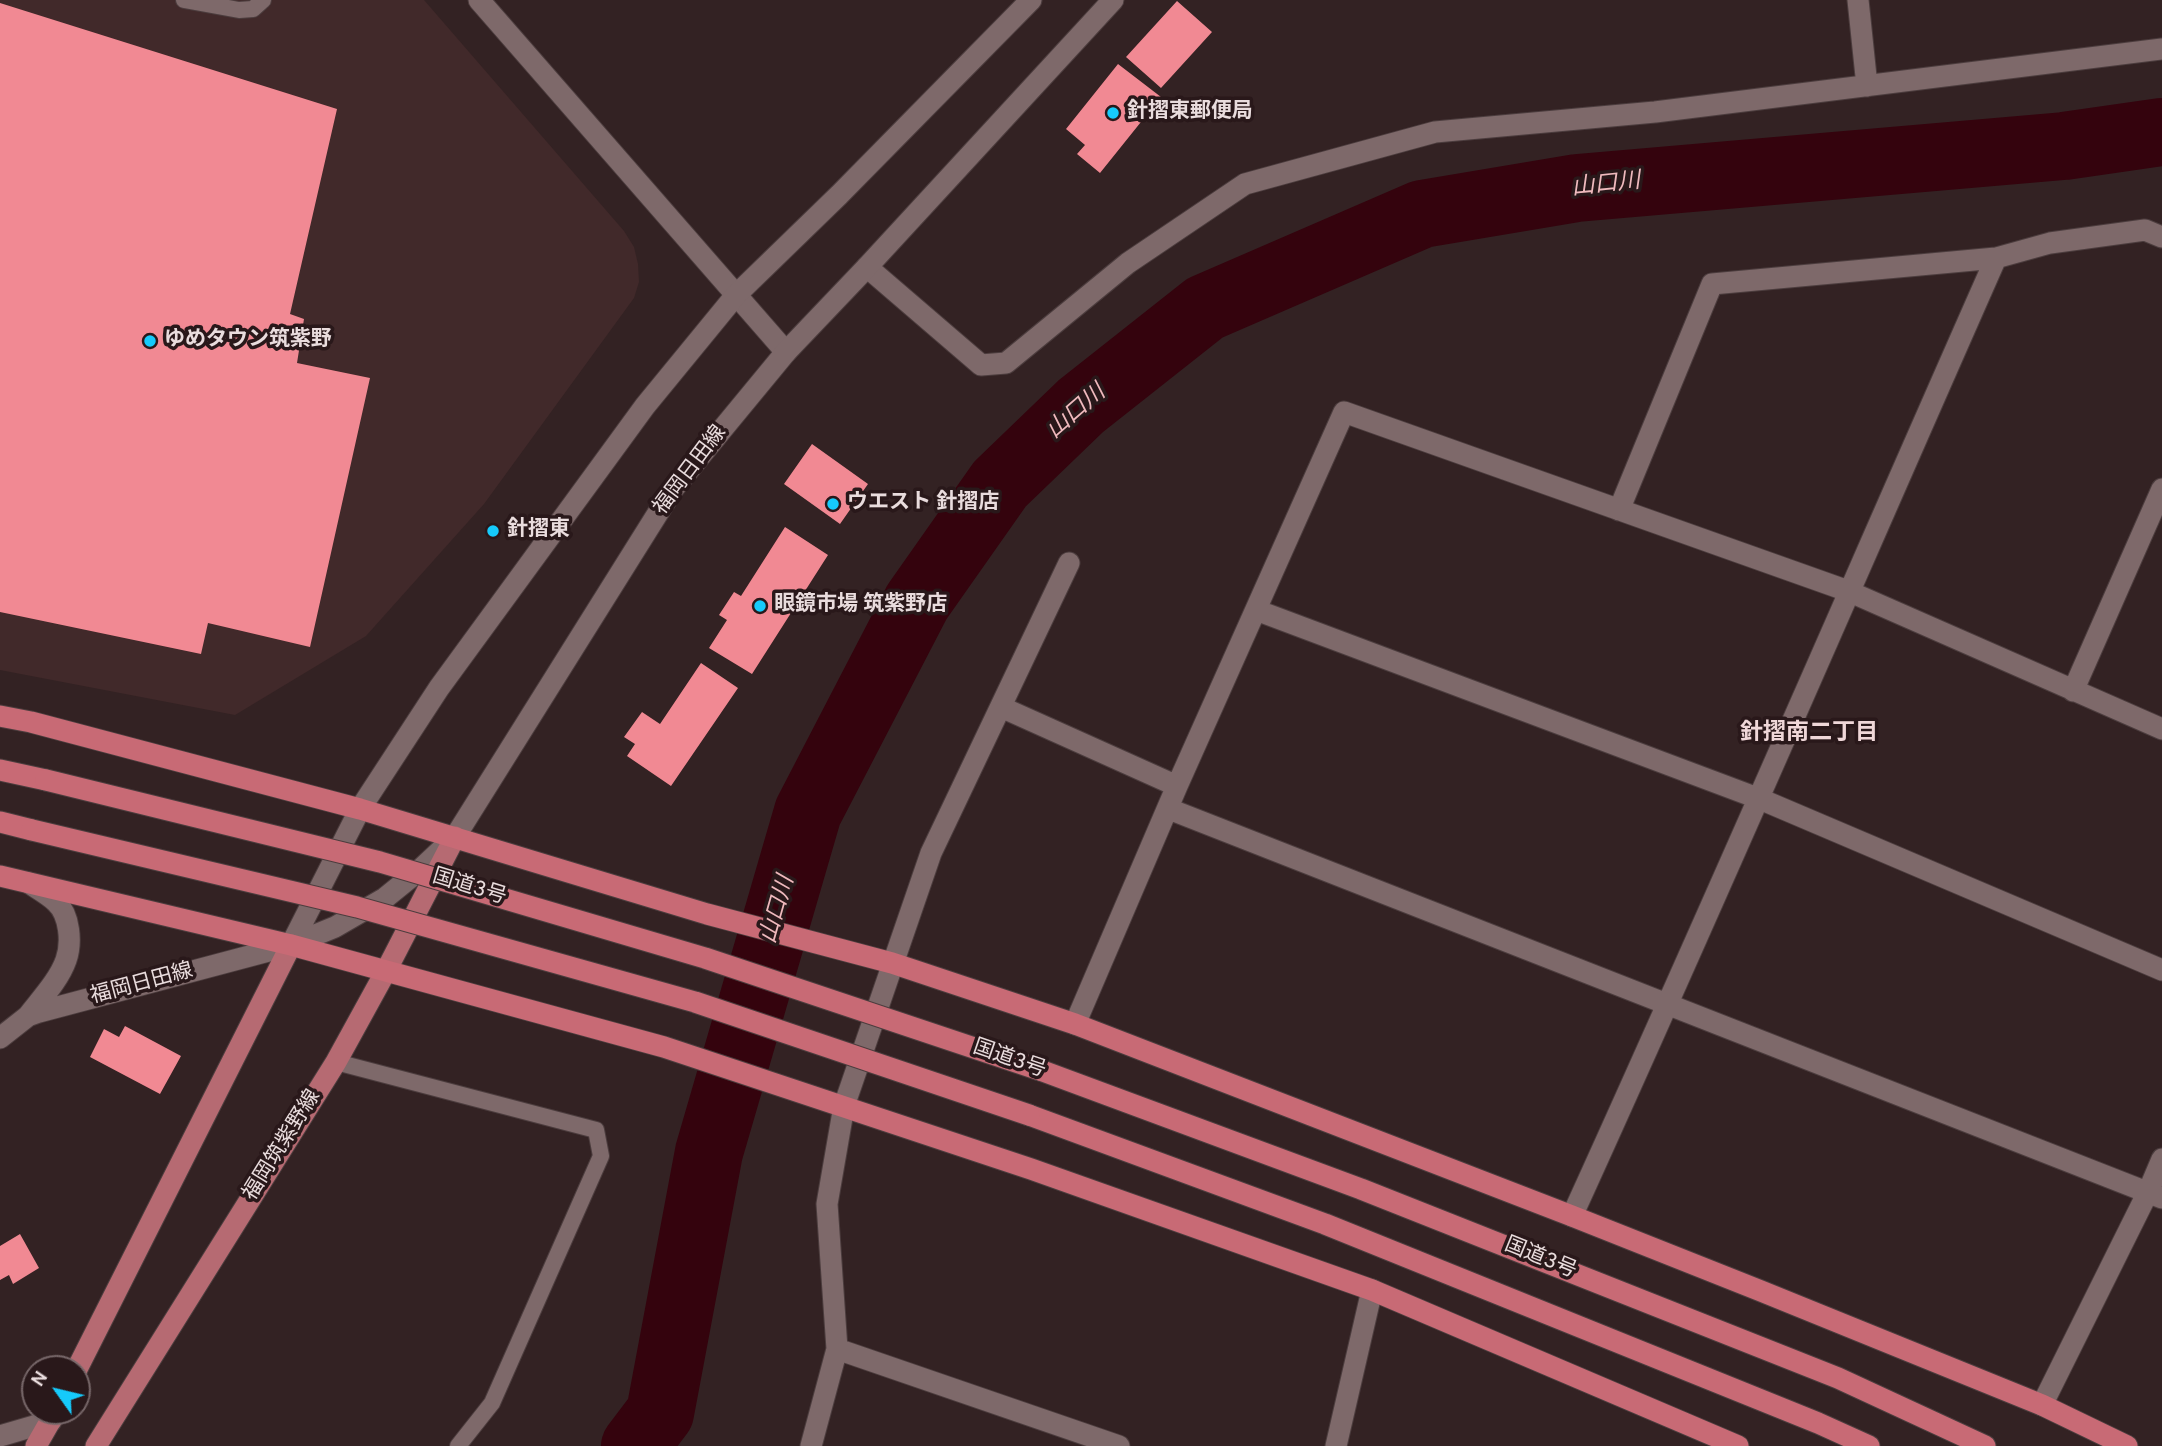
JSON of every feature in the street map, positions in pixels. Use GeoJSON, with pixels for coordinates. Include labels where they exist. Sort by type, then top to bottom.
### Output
{"type":"FeatureCollection","features":[{"type":"Feature","properties":{"kind":"highway"},"geometry":{"type":"LineString","coordinates":[[0,716],[360,809],[707,914],[882,961],[1075,1024],[1572,1216],[2042,1405],[2127,1446]]}},
{"type":"Feature","properties":{"kind":"highway","name":"国道3号"},"geometry":{"type":"LineString","coordinates":[[0,770],[380,862],[705,958],[1040,1070],[1477,1234],[1838,1378],[1986,1446]]}},
{"type":"Feature","properties":{"kind":"highway"},"geometry":{"type":"LineString","coordinates":[[0,822],[358,907],[695,1002],[1029,1115],[1325,1224],[1869,1446]]}},
{"type":"Feature","properties":{"kind":"highway"},"geometry":{"type":"LineString","coordinates":[[0,877],[291,945],[664,1047],[1031,1169],[1373,1290],[1738,1446]]}},
{"type":"Feature","properties":{"kind":"main road","name":"福岡筑紫野線"},"geometry":{"type":"LineString","coordinates":[[96,1446],[336,1062],[455,837]]}},
{"type":"Feature","properties":{"kind":"main road"},"geometry":{"type":"LineString","coordinates":[[84,1355],[291,945]]}},
{"type":"Feature","properties":{"kind":"main road"},"geometry":{"type":"LineString","coordinates":[[36,1446],[48,1425]]}},
{"type":"Feature","properties":{"kind":"street"},"geometry":{"type":"LineString","coordinates":[[479,0],[786,352]]}},
{"type":"Feature","properties":{"kind":"street"},"geometry":{"type":"LineString","coordinates":[[291,945],[360,809],[439,688],[645,406],[736,295],[839,195],[1031,0]]}},
{"type":"Feature","properties":{"kind":"street","name":"福岡日田線"},"geometry":{"type":"LineString","coordinates":[[0,1038],[29,1016],[291,945],[335,927],[385,898],[422,868],[455,837],[673,489],[786,352],[867,268],[1113,0]]}},
{"type":"Feature","properties":{"kind":"street"},"geometry":{"type":"LineString","coordinates":[[1857,0],[1867,86]]}},
{"type":"Feature","properties":{"kind":"street"},"geometry":{"type":"LineString","coordinates":[[867,268],[981,365],[1006,363],[1128,262],[1245,184],[1435,132],[1655,112],[2162,48]]}},
{"type":"Feature","properties":{"kind":"street"},"geometry":{"type":"LineString","coordinates":[[1619,510],[1712,284],[1996,258],[2050,243],[2145,230],[2162,237]]}},
{"type":"Feature","properties":{"kind":"street"},"geometry":{"type":"LineString","coordinates":[[1572,1216],[1760,799],[1848,591],[1996,258]]}},
{"type":"Feature","properties":{"kind":"street"},"geometry":{"type":"LineString","coordinates":[[1075,1024],[1343,412],[1848,591],[2162,729]]}},
{"type":"Feature","properties":{"kind":"street"},"geometry":{"type":"LineString","coordinates":[[2073,691],[2162,489]]}},
{"type":"Feature","properties":{"kind":"street"},"geometry":{"type":"LineString","coordinates":[[811,1446],[837,1349],[827,1204],[844,1106],[882,961],[1069,563]]}},
{"type":"Feature","properties":{"kind":"street"},"geometry":{"type":"LineString","coordinates":[[1256,610],[1760,799],[2162,970]]}},
{"type":"Feature","properties":{"kind":"street"},"geometry":{"type":"LineString","coordinates":[[1001,707],[1177,786]]}},
{"type":"Feature","properties":{"kind":"street"},"geometry":{"type":"LineString","coordinates":[[1169,809],[2155,1195]]}},
{"type":"Feature","properties":{"kind":"street"},"geometry":{"type":"LineString","coordinates":[[29,883],[57,902],[67,923],[68,942],[66,960],[29,1016]]}},
{"type":"Feature","properties":{"kind":"street"},"geometry":{"type":"LineString","coordinates":[[2042,1405],[2155,1195],[2162,1159]]}},
{"type":"Feature","properties":{"kind":"street"},"geometry":{"type":"LineString","coordinates":[[1336,1446],[1373,1290]]}},
{"type":"Feature","properties":{"kind":"street"},"geometry":{"type":"LineString","coordinates":[[837,1349],[1119,1446]]}},
{"type":"Feature","properties":{"kind":"street"},"geometry":{"type":"LineString","coordinates":[[0,1436],[29,1425]]}},
{"type":"Feature","properties":{"kind":"lane"},"geometry":{"type":"LineString","coordinates":[[184,0],[239,10],[253,9],[263,0]]}},
{"type":"Feature","properties":{"kind":"lane"},"geometry":{"type":"LineString","coordinates":[[336,1062],[596,1130],[601,1156],[596,1168],[492,1403],[458,1446]]}},
{"type":"Feature","properties":{"kind":"shaded area","name":"ゆめタウン筑紫野"},"geometry":{"type":"Polygon","coordinates":[[[0,0],[424,0],[624,231],[634,247],[639,282],[634,298],[484,504],[366,636],[235,715],[0,670],[0,0]]]}},
{"type":"Feature","properties":{"kind":"building"},"geometry":{"type":"Polygon","coordinates":[[[1177,1],[1212,32],[1161,88],[1126,57],[1177,1]]]}},
{"type":"Feature","properties":{"kind":"building","name":"ゆめタウン筑紫野"},"geometry":{"type":"Polygon","coordinates":[[[0,3],[337,109],[290,314],[304,319],[297,363],[370,378],[310,647],[208,623],[201,654],[0,612],[0,3]]]}},
{"type":"Feature","properties":{"kind":"building","name":"針摺東郵便局"},"geometry":{"type":"Polygon","coordinates":[[[1118,64],[1161,97],[1100,173],[1077,154],[1085,145],[1066,129],[1118,64]]]}},
{"type":"Feature","properties":{"kind":"building","name":"ウエスト 針摺店"},"geometry":{"type":"Polygon","coordinates":[[[812,444],[868,484],[840,524],[784,484],[812,444]]]}},
{"type":"Feature","properties":{"kind":"building","name":"眼鏡市場 筑紫野店"},"geometry":{"type":"Polygon","coordinates":[[[785,527],[828,555],[752,674],[709,648],[727,620],[719,615],[734,592],[741,596],[785,527]]]}},
{"type":"Feature","properties":{"kind":"building"},"geometry":{"type":"Polygon","coordinates":[[[701,663],[738,688],[671,786],[627,756],[635,744],[624,737],[642,712],[660,724],[701,663]]]}},
{"type":"Feature","properties":{"kind":"building"},"geometry":{"type":"Polygon","coordinates":[[[125,1026],[181,1056],[160,1094],[90,1057],[104,1029],[119,1037],[125,1026]]]}},
{"type":"Feature","properties":{"kind":"building"},"geometry":{"type":"Polygon","coordinates":[[[20,1234],[39,1268],[13,1284],[9,1275],[0,1280],[0,1246],[20,1234]]]}},
{"type":"Feature","properties":{"kind":"waterway","name":"山口川"},"geometry":{"type":"LineString","coordinates":[[635,1446],[660,1413],[709,1152],[808,812],[917,602],[1000,484],[1081,406],[1205,308],[1422,214],[1577,188],[2064,146],[2162,132]]}},
{"type":"Feature","properties":{"kind":"place","name":"針摺東郵便局"},"geometry":{"type":"Point","coordinates":[1113,113]}},
{"type":"Feature","properties":{"kind":"place","name":"ゆめタウン筑紫野"},"geometry":{"type":"Point","coordinates":[150,341]}},
{"type":"Feature","properties":{"kind":"place","name":"ウエスト 針摺店"},"geometry":{"type":"Point","coordinates":[833,504]}},
{"type":"Feature","properties":{"kind":"place","name":"針摺東"},"geometry":{"type":"Point","coordinates":[493,531]}},
{"type":"Feature","properties":{"kind":"place","name":"眼鏡市場 筑紫野店"},"geometry":{"type":"Point","coordinates":[760,606]}},
{"type":"Feature","properties":{"kind":"district","name":"針摺南二丁目"},"geometry":{"type":"Point","coordinates":[1809,734]}}]}
